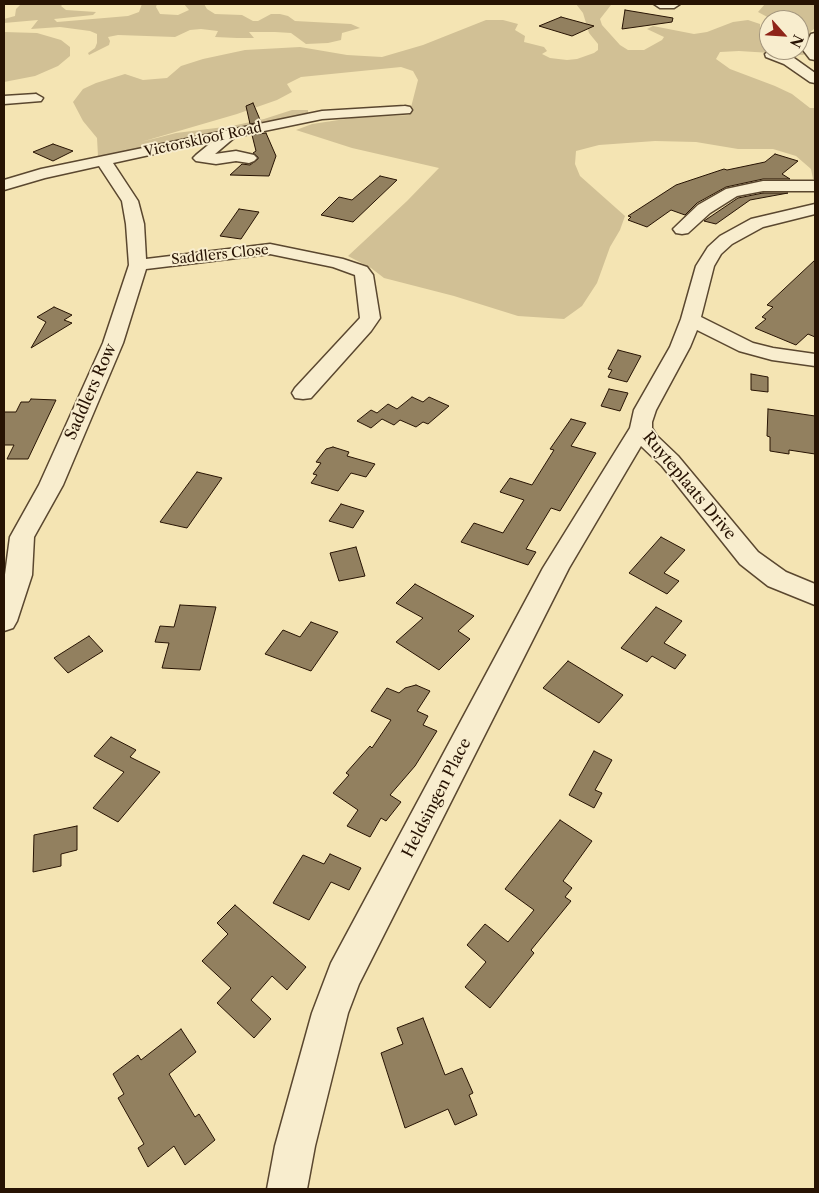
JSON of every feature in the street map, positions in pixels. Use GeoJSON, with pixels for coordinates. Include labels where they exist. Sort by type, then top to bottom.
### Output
{"type":"FeatureCollection","features":[{"type":"Feature","properties":{"kind":"street"},"geometry":{"type":"LineString","coordinates":[[815,37],[809,50],[815,56]]}},
{"type":"Feature","properties":{"kind":"street"},"geometry":{"type":"LineString","coordinates":[[789,61],[815,56]]}},
{"type":"Feature","properties":{"kind":"street"},"geometry":{"type":"LineString","coordinates":[[789,61],[815,79]]}},
{"type":"Feature","properties":{"kind":"street"},"geometry":{"type":"LineString","coordinates":[[4,100],[36,98]]}},
{"type":"Feature","properties":{"kind":"street","name":"Victorskloof Road"},"geometry":{"type":"LineString","coordinates":[[4,185],[41,174],[232,133],[328,115],[404,110]]}},
{"type":"Feature","properties":{"kind":"street"},"geometry":{"type":"LineString","coordinates":[[232,133],[200,157],[211,159],[236,156],[249,158]]}},
{"type":"Feature","properties":{"kind":"street","name":"Saddlers Row"},"geometry":{"type":"LineString","coordinates":[[4,621],[19,575],[13,538],[51,485],[113,343],[138,265],[135,224],[130,201],[104,161]]}},
{"type":"Feature","properties":{"kind":"street"},"geometry":{"type":"LineString","coordinates":[[682,229],[710,204],[732,192],[763,186],[815,186]]}},
{"type":"Feature","properties":{"kind":"street"},"geometry":{"type":"LineString","coordinates":[[732,192],[793,213]]}},
{"type":"Feature","properties":{"kind":"street","name":"Ruyteplaats Drive"},"geometry":{"type":"LineString","coordinates":[[815,209],[757,223],[740,230],[714,251],[705,266],[691,319],[680,347],[645,410],[641,428],[649,441],[670,461],[749,558],[777,579],[815,595]]}},
{"type":"Feature","properties":{"kind":"street","name":"Saddlers Close"},"geometry":{"type":"LineString","coordinates":[[138,265],[270,249],[338,263],[360,272],[364,276],[370,318],[303,393]]}},
{"type":"Feature","properties":{"kind":"street"},"geometry":{"type":"LineString","coordinates":[[691,319],[746,347],[772,354],[815,360]]}},
{"type":"Feature","properties":{"kind":"street","name":"Heldsingen Place"},"geometry":{"type":"LineString","coordinates":[[287,1189],[295,1146],[330,1013],[344,976],[556,568],[641,428]]}},
{"type":"Feature","properties":{"kind":"shaded area"},"geometry":{"type":"Polygon","coordinates":[[[21,4],[63,4],[61,6],[66,10],[96,12],[93,15],[54,19],[57,22],[128,16],[139,12],[142,4],[157,4],[156,7],[160,14],[178,15],[189,10],[184,4],[204,4],[207,9],[215,14],[242,15],[253,21],[258,21],[271,14],[280,14],[288,16],[295,21],[351,24],[360,28],[342,33],[341,40],[328,43],[306,44],[291,33],[275,32],[249,32],[254,38],[215,37],[218,31],[201,29],[190,30],[175,37],[118,35],[108,37],[109,45],[89,55],[88,53],[95,48],[97,43],[97,34],[90,31],[60,27],[31,29],[38,20],[4,23],[4,19],[15,16],[16,9],[21,4]]]}},
{"type":"Feature","properties":{"kind":"shaded area"},"geometry":{"type":"Polygon","coordinates":[[[576,4],[611,5],[600,19],[602,25],[620,45],[628,50],[644,50],[662,40],[664,37],[647,29],[653,26],[694,34],[707,32],[733,22],[748,20],[759,24],[759,52],[720,52],[716,59],[730,69],[775,86],[792,94],[810,108],[815,108],[815,179],[813,179],[811,169],[796,156],[773,149],[738,149],[696,142],[655,141],[599,145],[576,151],[575,164],[580,176],[625,216],[620,230],[610,247],[597,283],[582,306],[564,319],[518,316],[454,296],[384,278],[371,268],[348,256],[439,168],[352,148],[296,130],[312,124],[352,118],[409,115],[418,80],[413,71],[401,67],[301,77],[287,84],[292,92],[277,100],[237,114],[141,142],[176,133],[232,126],[292,110],[308,110],[308,114],[125,153],[98,156],[97,138],[83,121],[73,102],[83,89],[125,74],[143,80],[167,78],[181,66],[245,50],[300,47],[347,55],[382,57],[423,45],[486,20],[503,20],[518,24],[515,30],[525,36],[524,42],[544,47],[547,51],[542,54],[550,58],[577,59],[598,50],[598,44],[589,33],[583,13],[576,4]]]}},
{"type":"Feature","properties":{"kind":"shaded area"},"geometry":{"type":"Polygon","coordinates":[[[765,4],[815,4],[815,28],[809,33],[809,10],[760,10],[765,4]]]}},
{"type":"Feature","properties":{"kind":"shaded area"},"geometry":{"type":"Polygon","coordinates":[[[4,32],[37,33],[61,40],[70,47],[70,56],[58,66],[35,76],[4,82],[4,32]]]}},
{"type":"Feature","properties":{"kind":"building"},"geometry":{"type":"Polygon","coordinates":[[[625,10],[673,18],[672,22],[622,29],[625,10]]]}},
{"type":"Feature","properties":{"kind":"building"},"geometry":{"type":"Polygon","coordinates":[[[561,17],[594,26],[572,36],[539,26],[561,17]]]}},
{"type":"Feature","properties":{"kind":"building"},"geometry":{"type":"Polygon","coordinates":[[[253,103],[261,122],[250,124],[246,106],[253,103]]]}},
{"type":"Feature","properties":{"kind":"building"},"geometry":{"type":"Polygon","coordinates":[[[266,133],[276,156],[269,176],[230,175],[242,164],[250,165],[258,159],[253,153],[256,151],[252,135],[266,133]]]}},
{"type":"Feature","properties":{"kind":"building"},"geometry":{"type":"Polygon","coordinates":[[[53,144],[73,151],[53,161],[33,152],[53,144]]]}},
{"type":"Feature","properties":{"kind":"building"},"geometry":{"type":"Polygon","coordinates":[[[775,154],[798,161],[782,174],[790,179],[763,179],[726,187],[697,203],[685,215],[671,210],[647,227],[628,220],[631,217],[628,216],[676,185],[724,169],[765,162],[775,154]]]}},
{"type":"Feature","properties":{"kind":"building"},"geometry":{"type":"Polygon","coordinates":[[[380,176],[397,180],[353,222],[321,215],[339,197],[352,200],[380,176]]]}},
{"type":"Feature","properties":{"kind":"building"},"geometry":{"type":"Polygon","coordinates":[[[763,193],[788,193],[750,200],[716,224],[704,221],[738,198],[763,193]]]}},
{"type":"Feature","properties":{"kind":"building"},"geometry":{"type":"Polygon","coordinates":[[[239,209],[259,212],[241,239],[220,236],[239,209]]]}},
{"type":"Feature","properties":{"kind":"building"},"geometry":{"type":"Polygon","coordinates":[[[815,260],[815,337],[808,334],[796,345],[755,328],[766,319],[762,317],[773,307],[767,305],[815,260]]]}},
{"type":"Feature","properties":{"kind":"building"},"geometry":{"type":"Polygon","coordinates":[[[54,307],[72,315],[64,320],[72,323],[31,348],[46,322],[37,317],[54,307]]]}},
{"type":"Feature","properties":{"kind":"building"},"geometry":{"type":"Polygon","coordinates":[[[618,350],[641,356],[627,382],[608,377],[612,370],[608,369],[618,350]]]}},
{"type":"Feature","properties":{"kind":"building"},"geometry":{"type":"Polygon","coordinates":[[[751,374],[768,377],[768,392],[751,390],[751,374]]]}},
{"type":"Feature","properties":{"kind":"building"},"geometry":{"type":"Polygon","coordinates":[[[609,389],[628,393],[620,411],[601,406],[609,389]]]}},
{"type":"Feature","properties":{"kind":"building"},"geometry":{"type":"Polygon","coordinates":[[[412,397],[423,402],[429,397],[449,406],[428,424],[423,422],[416,427],[400,420],[394,425],[382,419],[371,428],[357,421],[371,410],[377,413],[388,404],[397,409],[412,397]]]}},
{"type":"Feature","properties":{"kind":"building"},"geometry":{"type":"Polygon","coordinates":[[[31,399],[56,400],[28,459],[7,459],[14,445],[4,445],[4,412],[16,412],[21,402],[29,402],[31,399]]]}},
{"type":"Feature","properties":{"kind":"building"},"geometry":{"type":"Polygon","coordinates":[[[768,409],[815,416],[815,454],[789,450],[789,454],[770,451],[770,437],[767,436],[768,409]]]}},
{"type":"Feature","properties":{"kind":"building"},"geometry":{"type":"Polygon","coordinates":[[[571,419],[586,423],[571,446],[596,453],[560,511],[551,508],[526,549],[536,552],[528,565],[461,542],[474,523],[503,533],[524,500],[500,492],[510,478],[532,485],[554,450],[550,449],[571,419]]]}},
{"type":"Feature","properties":{"kind":"building"},"geometry":{"type":"Polygon","coordinates":[[[333,447],[349,452],[347,456],[375,464],[366,477],[351,473],[338,491],[311,483],[317,475],[313,474],[321,463],[316,462],[326,449],[333,447]]]}},
{"type":"Feature","properties":{"kind":"building"},"geometry":{"type":"Polygon","coordinates":[[[197,472],[222,478],[187,528],[160,522],[197,472]]]}},
{"type":"Feature","properties":{"kind":"building"},"geometry":{"type":"Polygon","coordinates":[[[341,504],[364,511],[353,528],[329,521],[341,504]]]}},
{"type":"Feature","properties":{"kind":"building"},"geometry":{"type":"Polygon","coordinates":[[[661,537],[685,550],[664,573],[679,581],[667,594],[629,573],[661,537]]]}},
{"type":"Feature","properties":{"kind":"building"},"geometry":{"type":"Polygon","coordinates":[[[356,547],[365,576],[339,581],[330,553],[356,547]]]}},
{"type":"Feature","properties":{"kind":"building"},"geometry":{"type":"Polygon","coordinates":[[[415,584],[474,616],[458,631],[470,639],[439,670],[396,642],[423,618],[396,603],[415,584]]]}},
{"type":"Feature","properties":{"kind":"building"},"geometry":{"type":"Polygon","coordinates":[[[180,605],[216,607],[200,670],[162,668],[169,643],[155,642],[160,626],[174,627],[180,605]]]}},
{"type":"Feature","properties":{"kind":"building"},"geometry":{"type":"Polygon","coordinates":[[[656,607],[682,621],[664,643],[686,655],[675,669],[652,656],[647,662],[621,648],[656,607]]]}},
{"type":"Feature","properties":{"kind":"building"},"geometry":{"type":"Polygon","coordinates":[[[311,622],[338,632],[311,671],[265,654],[283,630],[300,637],[311,622]]]}},
{"type":"Feature","properties":{"kind":"building"},"geometry":{"type":"Polygon","coordinates":[[[89,636],[103,651],[68,673],[54,658],[89,636]]]}},
{"type":"Feature","properties":{"kind":"building"},"geometry":{"type":"Polygon","coordinates":[[[568,661],[623,695],[599,723],[543,688],[568,661]]]}},
{"type":"Feature","properties":{"kind":"building"},"geometry":{"type":"Polygon","coordinates":[[[416,685],[430,691],[417,711],[428,716],[423,725],[437,731],[415,766],[390,795],[401,802],[386,821],[381,818],[370,837],[347,826],[358,810],[333,793],[349,775],[346,773],[370,746],[372,748],[391,720],[371,711],[387,688],[399,693],[405,688],[416,685]]]}},
{"type":"Feature","properties":{"kind":"building"},"geometry":{"type":"Polygon","coordinates":[[[111,737],[136,750],[130,757],[160,772],[118,822],[93,808],[124,772],[94,756],[111,737]]]}},
{"type":"Feature","properties":{"kind":"building"},"geometry":{"type":"Polygon","coordinates":[[[594,751],[612,760],[595,790],[602,793],[594,808],[569,795],[594,751]]]}},
{"type":"Feature","properties":{"kind":"building"},"geometry":{"type":"Polygon","coordinates":[[[560,820],[592,841],[563,881],[572,888],[565,897],[571,901],[531,950],[534,953],[490,1008],[465,987],[486,962],[467,945],[485,924],[508,942],[534,910],[505,889],[560,820]]]}},
{"type":"Feature","properties":{"kind":"building"},"geometry":{"type":"Polygon","coordinates":[[[77,826],[77,850],[61,854],[61,866],[33,872],[34,835],[77,826]]]}},
{"type":"Feature","properties":{"kind":"building"},"geometry":{"type":"Polygon","coordinates":[[[330,854],[361,868],[349,890],[331,882],[309,920],[273,903],[303,855],[324,864],[330,854]]]}},
{"type":"Feature","properties":{"kind":"building"},"geometry":{"type":"Polygon","coordinates":[[[235,905],[306,967],[287,990],[272,976],[251,1000],[271,1019],[254,1038],[217,1003],[231,988],[202,961],[228,934],[217,923],[235,905]]]}},
{"type":"Feature","properties":{"kind":"building"},"geometry":{"type":"Polygon","coordinates":[[[423,1018],[445,1075],[462,1068],[473,1093],[469,1095],[477,1115],[455,1125],[448,1109],[405,1128],[381,1053],[403,1044],[397,1028],[423,1018]]]}},
{"type":"Feature","properties":{"kind":"building"},"geometry":{"type":"Polygon","coordinates":[[[181,1029],[196,1052],[169,1074],[195,1117],[199,1114],[215,1140],[185,1165],[174,1146],[148,1167],[138,1148],[144,1144],[118,1098],[124,1094],[113,1074],[138,1055],[141,1060],[181,1029]]]}}]}
